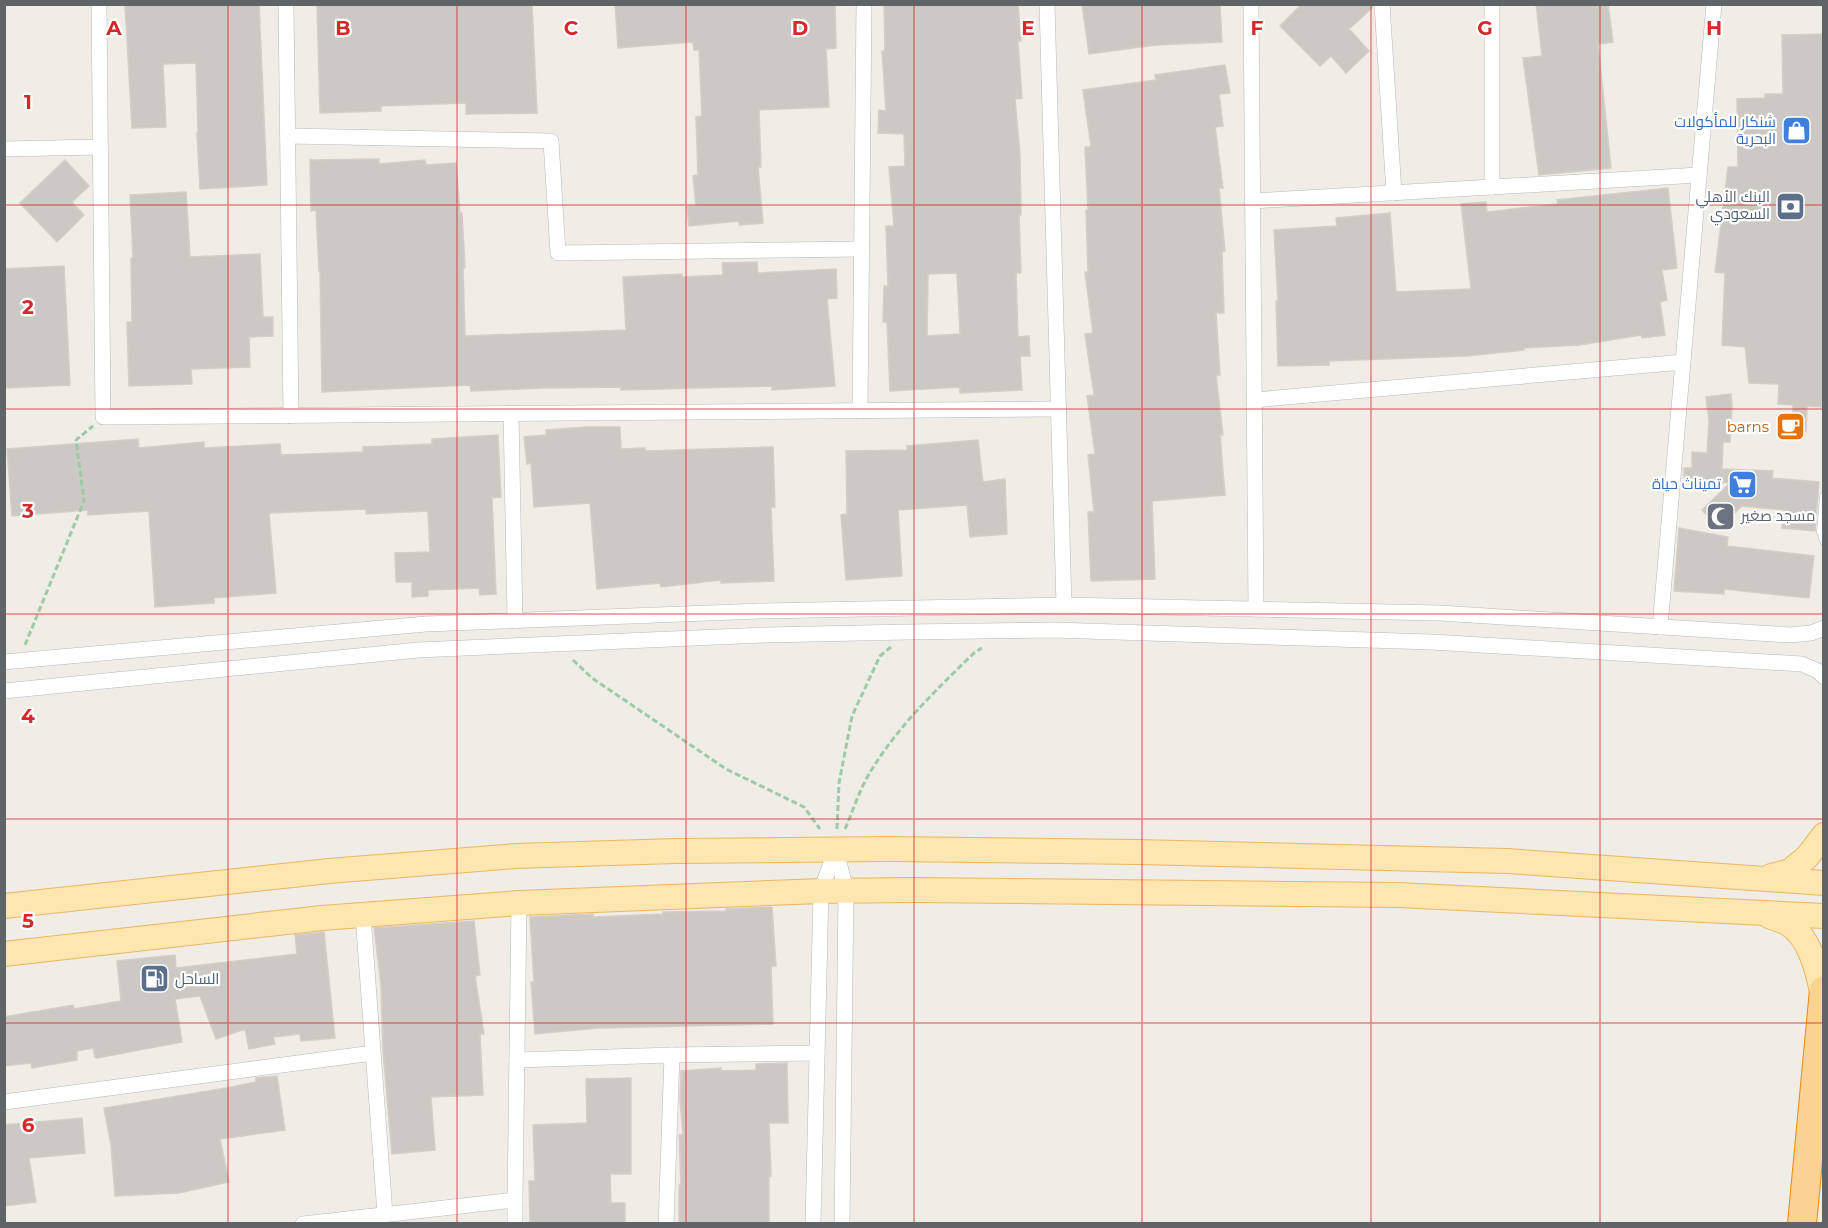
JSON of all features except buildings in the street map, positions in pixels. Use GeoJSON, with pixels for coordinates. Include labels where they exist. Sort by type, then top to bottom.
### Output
{"type":"FeatureCollection","features":[{"type":"Feature","properties":{"kind":"highway"},"geometry":{"type":"LineString","coordinates":[[1802,1224],[1824,990]]}},
{"type":"Feature","properties":{"kind":"main road"},"geometry":{"type":"LineString","coordinates":[[1762,878],[1790,871],[1807,857],[1824,835]]}},
{"type":"Feature","properties":{"kind":"main road"},"geometry":{"type":"LineString","coordinates":[[4,906],[329,871],[516,856],[675,851],[836,849],[1137,852],[1507,861],[1824,883]]}},
{"type":"Feature","properties":{"kind":"main road"},"geometry":{"type":"LineString","coordinates":[[4,954],[322,918],[519,903],[821,891],[1398,895],[1824,916]]}},
{"type":"Feature","properties":{"kind":"main road"},"geometry":{"type":"LineString","coordinates":[[1761,913],[1789,924],[1804,942],[1815,960],[1823,996]]}},
{"type":"Feature","properties":{"kind":"street"},"geometry":{"type":"LineString","coordinates":[[99,4],[103,417],[1059,409]]}},
{"type":"Feature","properties":{"kind":"street"},"geometry":{"type":"LineString","coordinates":[[286,4],[291,416]]}},
{"type":"Feature","properties":{"kind":"street"},"geometry":{"type":"LineString","coordinates":[[860,411],[864,4]]}},
{"type":"Feature","properties":{"kind":"street"},"geometry":{"type":"LineString","coordinates":[[1047,4],[1064,604]]}},
{"type":"Feature","properties":{"kind":"street"},"geometry":{"type":"LineString","coordinates":[[1251,4],[1256,609]]}},
{"type":"Feature","properties":{"kind":"street"},"geometry":{"type":"LineString","coordinates":[[1382,4],[1394,193]]}},
{"type":"Feature","properties":{"kind":"street"},"geometry":{"type":"LineString","coordinates":[[1492,4],[1492,187]]}},
{"type":"Feature","properties":{"kind":"street"},"geometry":{"type":"LineString","coordinates":[[1660,627],[1714,4]]}},
{"type":"Feature","properties":{"kind":"street"},"geometry":{"type":"LineString","coordinates":[[288,136],[551,141],[558,253],[861,249]]}},
{"type":"Feature","properties":{"kind":"street"},"geometry":{"type":"LineString","coordinates":[[4,149],[100,147]]}},
{"type":"Feature","properties":{"kind":"street"},"geometry":{"type":"LineString","coordinates":[[1252,201],[1699,175]]}},
{"type":"Feature","properties":{"kind":"street"},"geometry":{"type":"LineString","coordinates":[[1254,400],[1683,362]]}},
{"type":"Feature","properties":{"kind":"street"},"geometry":{"type":"LineString","coordinates":[[511,413],[515,621]]}},
{"type":"Feature","properties":{"kind":"street"},"geometry":{"type":"LineString","coordinates":[[12,661],[426,624],[1064,604],[1440,614],[1790,635],[1811,633],[1824,628]]}},
{"type":"Feature","properties":{"kind":"street"},"geometry":{"type":"LineString","coordinates":[[4,691],[418,650],[765,635],[1054,630],[1431,642],[1802,664],[1818,671],[1824,677]]}},
{"type":"Feature","properties":{"kind":"street"},"geometry":{"type":"LineString","coordinates":[[836,849],[846,891],[842,1224]]}},
{"type":"Feature","properties":{"kind":"street"},"geometry":{"type":"LineString","coordinates":[[813,1224],[821,891],[836,849]]}},
{"type":"Feature","properties":{"kind":"street"},"geometry":{"type":"LineString","coordinates":[[515,1224],[519,903]]}},
{"type":"Feature","properties":{"kind":"street"},"geometry":{"type":"LineString","coordinates":[[363,915],[385,1214]]}},
{"type":"Feature","properties":{"kind":"street"},"geometry":{"type":"LineString","coordinates":[[4,1102],[373,1053]]}},
{"type":"Feature","properties":{"kind":"street"},"geometry":{"type":"LineString","coordinates":[[517,1060],[672,1054],[817,1053]]}},
{"type":"Feature","properties":{"kind":"street"},"geometry":{"type":"LineString","coordinates":[[666,1224],[672,1054]]}},
{"type":"Feature","properties":{"kind":"street"},"geometry":{"type":"LineString","coordinates":[[303,1224],[515,1200]]}},
{"type":"Feature","properties":{"kind":"lane"},"geometry":{"type":"LineString","coordinates":[[1824,496],[1821,532],[1824,541]]}},
{"type":"Feature","properties":{"kind":"path"},"geometry":{"type":"LineString","coordinates":[[12,661],[84,501],[76,440],[103,417]]}},
{"type":"Feature","properties":{"kind":"path"},"geometry":{"type":"LineString","coordinates":[[836,849],[868,775],[896,734],[927,699],[975,652],[1013,631]]}},
{"type":"Feature","properties":{"kind":"path"},"geometry":{"type":"LineString","coordinates":[[836,849],[839,783],[852,716],[880,656],[908,633]]}},
{"type":"Feature","properties":{"kind":"path"},"geometry":{"type":"LineString","coordinates":[[556,644],[592,678],[726,769],[804,807],[836,849]]}},
{"type":"Feature","properties":{"kind":"place","name":"شنكار للمأكولات البحرية"},"geometry":{"type":"Point","coordinates":[1797,131]}},
{"type":"Feature","properties":{"kind":"place","name":"البنك الأهلي السعودي"},"geometry":{"type":"Point","coordinates":[1791,206]}},
{"type":"Feature","properties":{"kind":"place","name":"barns"},"geometry":{"type":"Point","coordinates":[1790,427]}},
{"type":"Feature","properties":{"kind":"place","name":"تميناث حياة"},"geometry":{"type":"Point","coordinates":[1742,484]}},
{"type":"Feature","properties":{"kind":"place","name":"مسجد صغير"},"geometry":{"type":"Point","coordinates":[1720,516]}},
{"type":"Feature","properties":{"kind":"place","name":"الساحل"},"geometry":{"type":"Point","coordinates":[154,979]}}]}
